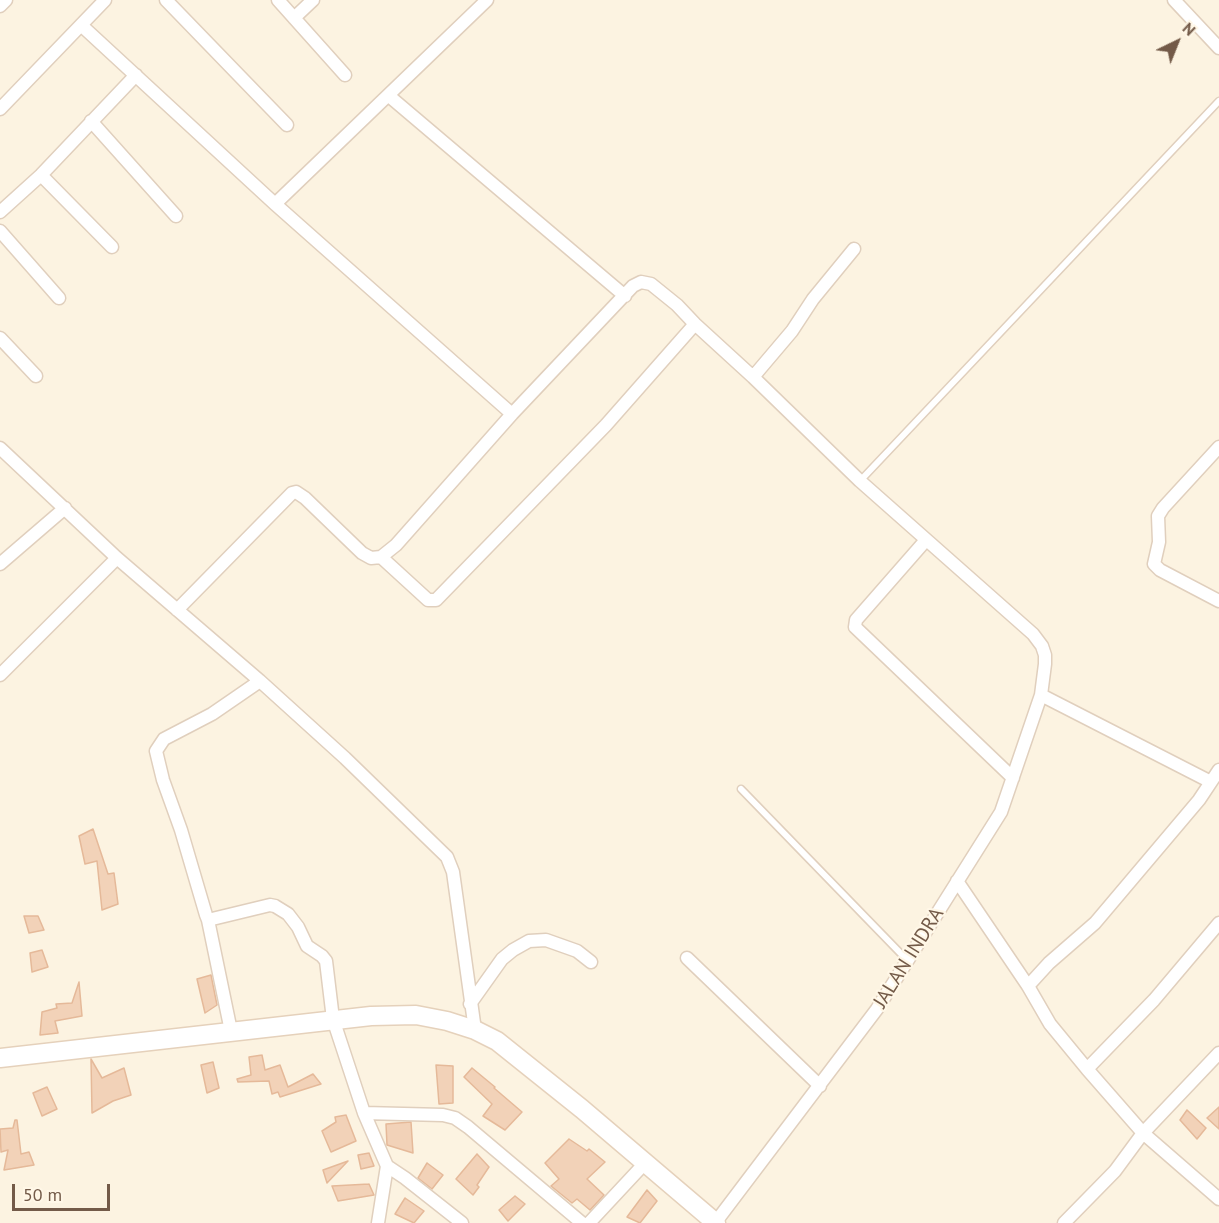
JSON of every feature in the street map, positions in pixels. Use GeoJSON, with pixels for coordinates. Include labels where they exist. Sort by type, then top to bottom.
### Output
{"type":"FeatureCollection","features":[{"type":"Feature","properties":{"kind":"main road"},"geometry":{"type":"LineString","coordinates":[[0,1058],[333,1019],[416,1015],[447,1021],[475,1030],[497,1041],[715,1223]]}},
{"type":"Feature","properties":{"kind":"street"},"geometry":{"type":"LineString","coordinates":[[0,6],[6,0]]}},
{"type":"Feature","properties":{"kind":"street"},"geometry":{"type":"LineString","coordinates":[[0,109],[105,0]]}},
{"type":"Feature","properties":{"kind":"street"},"geometry":{"type":"LineString","coordinates":[[166,0],[287,125]]}},
{"type":"Feature","properties":{"kind":"street"},"geometry":{"type":"LineString","coordinates":[[278,0],[345,75]]}},
{"type":"Feature","properties":{"kind":"street"},"geometry":{"type":"LineString","coordinates":[[294,18],[313,0]]}},
{"type":"Feature","properties":{"kind":"street"},"geometry":{"type":"LineString","coordinates":[[275,204],[487,0]]}},
{"type":"Feature","properties":{"kind":"street"},"geometry":{"type":"LineString","coordinates":[[1174,0],[1219,48]]}},
{"type":"Feature","properties":{"kind":"street"},"geometry":{"type":"LineString","coordinates":[[81,24],[275,204],[512,414]]}},
{"type":"Feature","properties":{"kind":"street"},"geometry":{"type":"LineString","coordinates":[[0,212],[41,175],[136,75]]}},
{"type":"Feature","properties":{"kind":"street"},"geometry":{"type":"LineString","coordinates":[[389,96],[625,296]]}},
{"type":"Feature","properties":{"kind":"street"},"geometry":{"type":"LineString","coordinates":[[91,121],[176,216]]}},
{"type":"Feature","properties":{"kind":"street"},"geometry":{"type":"LineString","coordinates":[[41,175],[112,247]]}},
{"type":"Feature","properties":{"kind":"street"},"geometry":{"type":"LineString","coordinates":[[0,231],[59,298]]}},
{"type":"Feature","properties":{"kind":"street"},"geometry":{"type":"LineString","coordinates":[[753,377],[792,331],[813,299],[854,249]]}},
{"type":"Feature","properties":{"kind":"street"},"geometry":{"type":"LineString","coordinates":[[177,610],[292,493],[296,492],[305,498],[362,553],[371,558],[381,557],[396,545],[512,414],[633,286],[641,282],[651,284],[677,304],[695,324],[860,481],[926,540],[856,620],[855,627],[1012,778]]}},
{"type":"Feature","properties":{"kind":"street"},"geometry":{"type":"LineString","coordinates":[[381,557],[428,600],[436,600],[606,425],[695,324]]}},
{"type":"Feature","properties":{"kind":"street"},"geometry":{"type":"LineString","coordinates":[[0,338],[36,376]]}},
{"type":"Feature","properties":{"kind":"street"},"geometry":{"type":"LineString","coordinates":[[1219,447],[1158,516],[1159,542],[1154,564],[1160,570],[1219,601]]}},
{"type":"Feature","properties":{"kind":"street"},"geometry":{"type":"LineString","coordinates":[[0,448],[117,558],[260,681],[345,758],[447,857],[453,872],[475,1030]]}},
{"type":"Feature","properties":{"kind":"street"},"geometry":{"type":"LineString","coordinates":[[0,564],[65,508]]}},
{"type":"Feature","properties":{"kind":"street","name":"JALAN INDRA"},"geometry":{"type":"LineString","coordinates":[[715,1223],[877,1009],[1001,812],[1041,695],[1046,664],[1042,646],[1033,634],[926,540]]}},
{"type":"Feature","properties":{"kind":"street"},"geometry":{"type":"LineString","coordinates":[[0,675],[117,558]]}},
{"type":"Feature","properties":{"kind":"street"},"geometry":{"type":"LineString","coordinates":[[231,1031],[208,920],[181,830],[163,780],[156,751],[164,739],[212,714],[260,681]]}},
{"type":"Feature","properties":{"kind":"street"},"geometry":{"type":"LineString","coordinates":[[1041,695],[1211,782]]}},
{"type":"Feature","properties":{"kind":"street"},"geometry":{"type":"LineString","coordinates":[[1028,986],[1048,963],[1095,923],[1199,800],[1219,771]]}},
{"type":"Feature","properties":{"kind":"street"},"geometry":{"type":"LineString","coordinates":[[957,881],[1028,986],[1050,1024],[1087,1069],[1143,1133],[1219,1199]]}},
{"type":"Feature","properties":{"kind":"street"},"geometry":{"type":"LineString","coordinates":[[208,920],[270,905],[275,906],[288,914],[298,927],[307,946],[325,958],[333,1019],[364,1113],[387,1166],[462,1223]]}},
{"type":"Feature","properties":{"kind":"street"},"geometry":{"type":"LineString","coordinates":[[1087,1069],[1154,1000],[1219,923]]}},
{"type":"Feature","properties":{"kind":"street"},"geometry":{"type":"LineString","coordinates":[[470,1004],[502,960],[513,950],[529,941],[546,940],[577,951],[591,962]]}},
{"type":"Feature","properties":{"kind":"street"},"geometry":{"type":"LineString","coordinates":[[687,958],[820,1086]]}},
{"type":"Feature","properties":{"kind":"street"},"geometry":{"type":"LineString","coordinates":[[1064,1223],[1115,1170],[1143,1133],[1219,1053]]}},
{"type":"Feature","properties":{"kind":"street"},"geometry":{"type":"LineString","coordinates":[[364,1113],[443,1115],[455,1118],[582,1223]]}},
{"type":"Feature","properties":{"kind":"street"},"geometry":{"type":"LineString","coordinates":[[589,1223],[645,1163]]}},
{"type":"Feature","properties":{"kind":"street"},"geometry":{"type":"LineString","coordinates":[[378,1223],[387,1166]]}},
{"type":"Feature","properties":{"kind":"lane"},"geometry":{"type":"LineString","coordinates":[[860,481],[1219,101]]}},
{"type":"Feature","properties":{"kind":"lane"},"geometry":{"type":"LineString","coordinates":[[741,789],[908,961]]}},
{"type":"Feature","properties":{"kind":"building"},"geometry":{"type":"Polygon","coordinates":[[[93,829],[108,874],[114,873],[118,904],[102,910],[97,861],[85,864],[79,836],[93,829]]]}},
{"type":"Feature","properties":{"kind":"building"},"geometry":{"type":"Polygon","coordinates":[[[24,916],[38,916],[44,930],[29,933],[24,916]]]}},
{"type":"Feature","properties":{"kind":"building"},"geometry":{"type":"Polygon","coordinates":[[[42,950],[48,967],[32,972],[30,953],[42,950]]]}},
{"type":"Feature","properties":{"kind":"building"},"geometry":{"type":"Polygon","coordinates":[[[211,975],[217,1005],[205,1013],[197,979],[211,975]]]}},
{"type":"Feature","properties":{"kind":"building"},"geometry":{"type":"Polygon","coordinates":[[[79,982],[82,1016],[55,1021],[58,1033],[40,1035],[42,1012],[57,1008],[56,1004],[72,1003],[79,982]]]}},
{"type":"Feature","properties":{"kind":"building"},"geometry":{"type":"Polygon","coordinates":[[[262,1055],[265,1070],[280,1065],[288,1087],[313,1074],[321,1084],[280,1097],[278,1092],[272,1094],[269,1081],[238,1082],[237,1079],[251,1075],[249,1057],[262,1055]]]}},
{"type":"Feature","properties":{"kind":"building"},"geometry":{"type":"Polygon","coordinates":[[[91,1059],[102,1078],[124,1068],[131,1095],[113,1101],[92,1113],[91,1059]]]}},
{"type":"Feature","properties":{"kind":"building"},"geometry":{"type":"Polygon","coordinates":[[[213,1062],[219,1088],[207,1093],[201,1065],[213,1062]]]}},
{"type":"Feature","properties":{"kind":"building"},"geometry":{"type":"Polygon","coordinates":[[[436,1065],[453,1066],[453,1103],[439,1104],[436,1065]]]}},
{"type":"Feature","properties":{"kind":"building"},"geometry":{"type":"Polygon","coordinates":[[[472,1068],[522,1112],[505,1130],[483,1116],[492,1104],[464,1077],[472,1068]]]}},
{"type":"Feature","properties":{"kind":"building"},"geometry":{"type":"Polygon","coordinates":[[[47,1087],[57,1109],[42,1116],[33,1093],[47,1087]]]}},
{"type":"Feature","properties":{"kind":"building"},"geometry":{"type":"Polygon","coordinates":[[[1219,1107],[1219,1129],[1207,1118],[1219,1107]]]}},
{"type":"Feature","properties":{"kind":"building"},"geometry":{"type":"Polygon","coordinates":[[[1187,1110],[1206,1128],[1197,1139],[1180,1120],[1187,1110]]]}},
{"type":"Feature","properties":{"kind":"building"},"geometry":{"type":"Polygon","coordinates":[[[346,1115],[356,1141],[331,1152],[322,1131],[336,1122],[335,1117],[346,1115]]]}},
{"type":"Feature","properties":{"kind":"building"},"geometry":{"type":"Polygon","coordinates":[[[17,1120],[21,1154],[29,1152],[34,1165],[4,1170],[8,1150],[1,1152],[0,1129],[13,1128],[17,1120]]]}},
{"type":"Feature","properties":{"kind":"building"},"geometry":{"type":"Polygon","coordinates":[[[411,1122],[413,1153],[387,1145],[386,1124],[411,1122]]]}},
{"type":"Feature","properties":{"kind":"building"},"geometry":{"type":"Polygon","coordinates":[[[569,1139],[587,1151],[589,1149],[605,1162],[587,1179],[604,1195],[590,1210],[577,1199],[572,1203],[551,1186],[559,1179],[545,1163],[569,1139]]]}},
{"type":"Feature","properties":{"kind":"building"},"geometry":{"type":"Polygon","coordinates":[[[369,1153],[374,1166],[361,1169],[358,1155],[369,1153]]]}},
{"type":"Feature","properties":{"kind":"building"},"geometry":{"type":"Polygon","coordinates":[[[477,1154],[489,1167],[473,1195],[456,1179],[477,1154]]]}},
{"type":"Feature","properties":{"kind":"building"},"geometry":{"type":"Polygon","coordinates":[[[348,1161],[327,1183],[323,1170],[348,1161]]]}},
{"type":"Feature","properties":{"kind":"building"},"geometry":{"type":"Polygon","coordinates":[[[427,1163],[443,1175],[432,1189],[418,1178],[427,1163]]]}},
{"type":"Feature","properties":{"kind":"building"},"geometry":{"type":"Polygon","coordinates":[[[369,1184],[374,1195],[338,1201],[332,1186],[369,1184]]]}},
{"type":"Feature","properties":{"kind":"building"},"geometry":{"type":"Polygon","coordinates":[[[647,1190],[657,1201],[640,1223],[627,1217],[647,1190]]]}},
{"type":"Feature","properties":{"kind":"building"},"geometry":{"type":"Polygon","coordinates":[[[515,1196],[525,1204],[508,1221],[499,1210],[515,1196]]]}},
{"type":"Feature","properties":{"kind":"building"},"geometry":{"type":"Polygon","coordinates":[[[405,1198],[424,1211],[414,1223],[395,1214],[405,1198]]]}}]}
